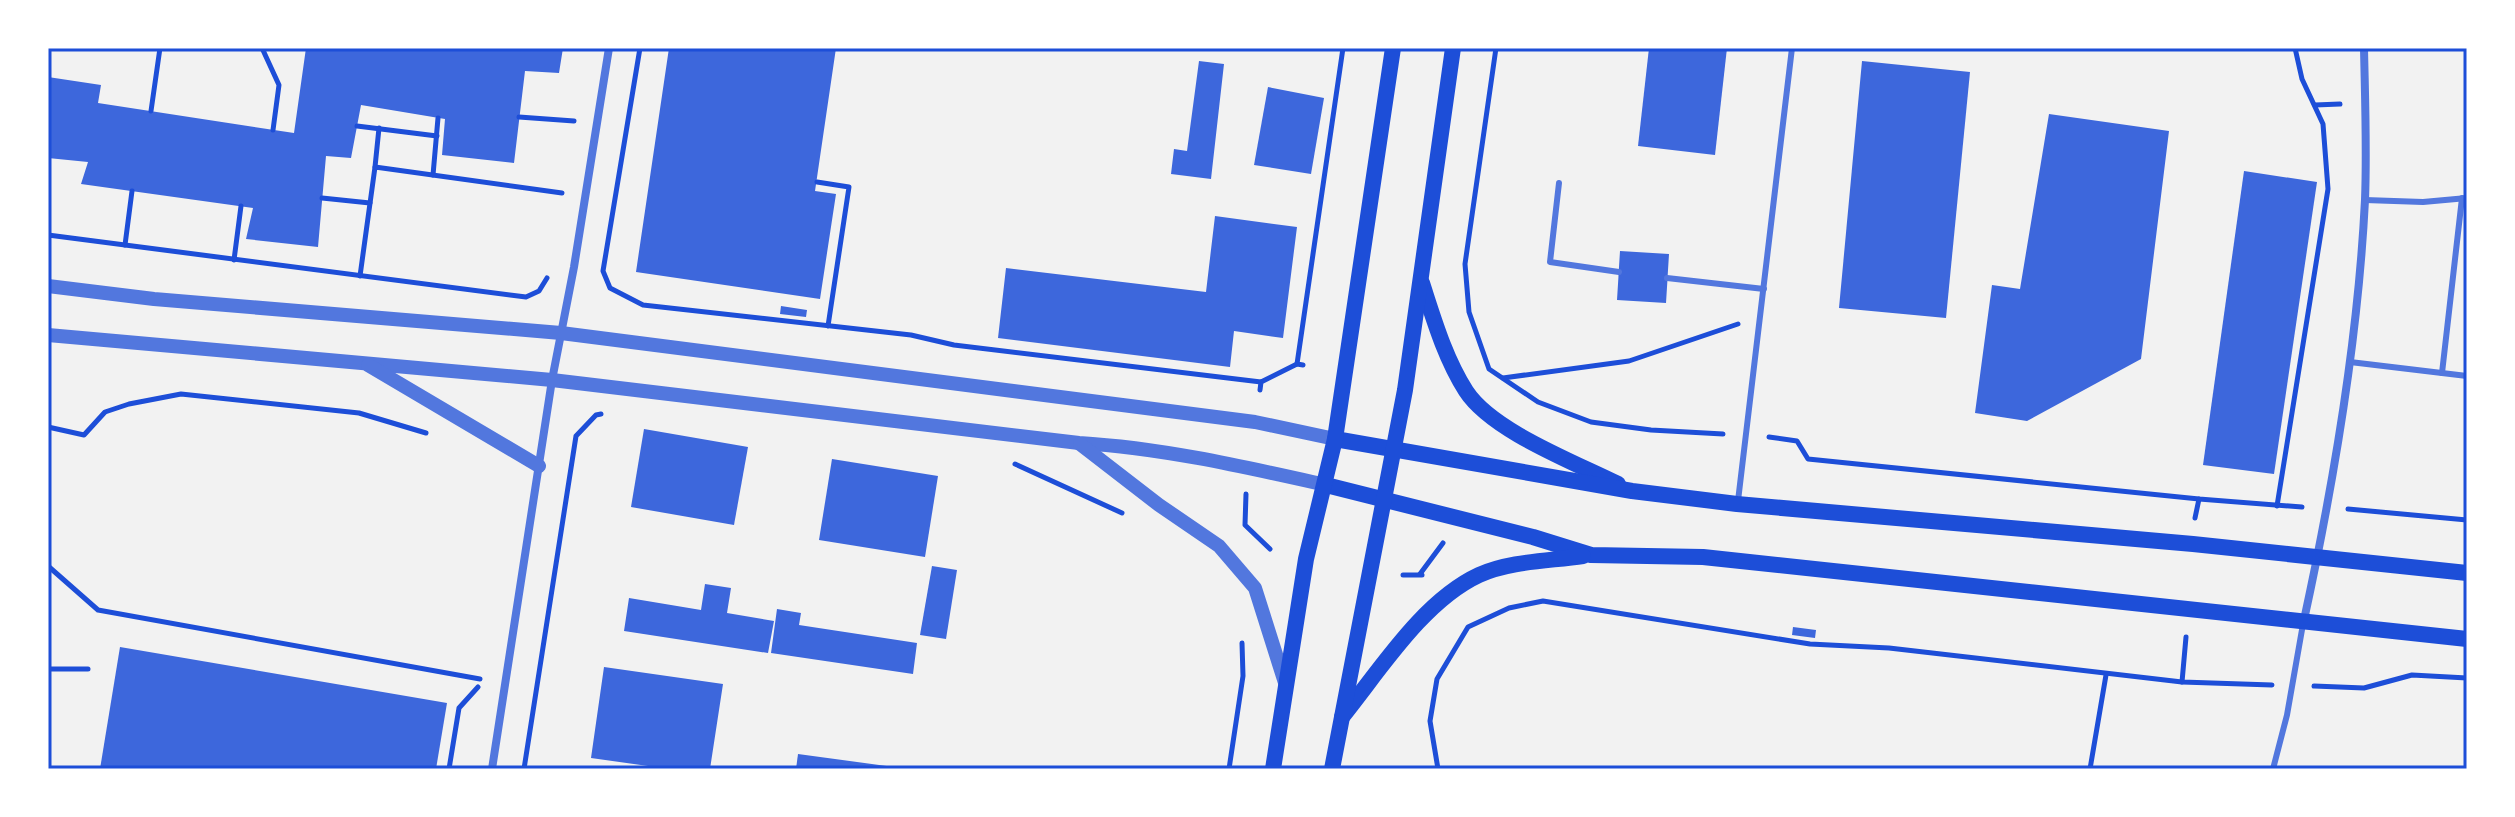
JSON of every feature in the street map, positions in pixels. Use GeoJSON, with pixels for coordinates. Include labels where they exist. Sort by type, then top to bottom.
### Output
{"type":"FeatureCollection","features":[{"type":"Feature","properties":{"kind":"main road"},"geometry":{"type":"LineString","coordinates":[[1273,769],[1306,559],[1335,439],[1393,48]]}},
{"type":"Feature","properties":{"kind":"main road"},"geometry":{"type":"LineString","coordinates":[[1332,769],[1394,449],[1453,48]]}},
{"type":"Feature","properties":{"kind":"main road"},"geometry":{"type":"LineString","coordinates":[[1420,277],[1440,341],[1467,393],[1501,425],[1632,491]]}},
{"type":"Feature","properties":{"kind":"main road"},"geometry":{"type":"LineString","coordinates":[[1335,439],[1632,491],[1737,504],[2467,573]]}},
{"type":"Feature","properties":{"kind":"main road"},"geometry":{"type":"LineString","coordinates":[[1326,485],[1533,537],[1591,555]]}},
{"type":"Feature","properties":{"kind":"main road"},"geometry":{"type":"LineString","coordinates":[[1341,718],[1404,640],[1446,595],[1481,574],[1591,555],[1703,557],[2467,639]]}},
{"type":"Feature","properties":{"kind":"street"},"geometry":{"type":"LineString","coordinates":[[492,769],[552,380],[609,48]]}},
{"type":"Feature","properties":{"kind":"street"},"geometry":{"type":"LineString","coordinates":[[2304,620],[2327,507],[2350,362],[2365,200],[2364,48]]}},
{"type":"Feature","properties":{"kind":"street"},"geometry":{"type":"LineString","coordinates":[[48,286],[170,300],[561,333],[1255,422],[1335,439]]}},
{"type":"Feature","properties":{"kind":"street"},"geometry":{"type":"LineString","coordinates":[[48,335],[552,380],[1137,448],[1326,485]]}},
{"type":"Feature","properties":{"kind":"street"},"geometry":{"type":"LineString","coordinates":[[364,363],[539,466]]}},
{"type":"Feature","properties":{"kind":"street"},"geometry":{"type":"LineString","coordinates":[[1079,443],[1159,505],[1219,546],[1255,588],[1286,686]]}},
{"type":"Feature","properties":{"kind":"lane"},"geometry":{"type":"LineString","coordinates":[[1737,504],[1792,48]]}},
{"type":"Feature","properties":{"kind":"lane"},"geometry":{"type":"LineString","coordinates":[[1559,183],[1550,262],[1619,272]]}},
{"type":"Feature","properties":{"kind":"lane"},"geometry":{"type":"LineString","coordinates":[[2365,200],[2423,202],[2465,198],[2442,373]]}},
{"type":"Feature","properties":{"kind":"lane"},"geometry":{"type":"LineString","coordinates":[[1667,278],[1764,289]]}},
{"type":"Feature","properties":{"kind":"lane"},"geometry":{"type":"LineString","coordinates":[[2350,362],[2467,376]]}},
{"type":"Feature","properties":{"kind":"lane"},"geometry":{"type":"LineString","coordinates":[[2273,769],[2287,715],[2304,620]]}},
{"type":"Feature","properties":{"kind":"path"},"geometry":{"type":"LineString","coordinates":[[151,111],[160,48]]}},
{"type":"Feature","properties":{"kind":"path"},"geometry":{"type":"LineString","coordinates":[[262,48],[279,85],[273,130]]}},
{"type":"Feature","properties":{"kind":"path"},"geometry":{"type":"LineString","coordinates":[[640,48],[603,271],[610,288],[643,305],[911,335],[954,345],[1260,386],[1300,364],[1343,48]]}},
{"type":"Feature","properties":{"kind":"path"},"geometry":{"type":"LineString","coordinates":[[1496,48],[1465,264],[1469,312],[1489,369],[1538,402],[1591,422],[1651,430],[1797,441],[1808,459],[2199,499],[2467,520]]}},
{"type":"Feature","properties":{"kind":"path"},"geometry":{"type":"LineString","coordinates":[[2277,506],[2328,189],[2323,124],[2302,79],[2295,48]]}},
{"type":"Feature","properties":{"kind":"path"},"geometry":{"type":"LineString","coordinates":[[2315,105],[2340,104]]}},
{"type":"Feature","properties":{"kind":"path"},"geometry":{"type":"LineString","coordinates":[[571,136],[576,107]]}},
{"type":"Feature","properties":{"kind":"path"},"geometry":{"type":"LineString","coordinates":[[519,117],[574,121]]}},
{"type":"Feature","properties":{"kind":"path"},"geometry":{"type":"LineString","coordinates":[[433,175],[438,118]]}},
{"type":"Feature","properties":{"kind":"path"},"geometry":{"type":"LineString","coordinates":[[357,126],[437,136]]}},
{"type":"Feature","properties":{"kind":"path"},"geometry":{"type":"LineString","coordinates":[[360,276],[379,128]]}},
{"type":"Feature","properties":{"kind":"path"},"geometry":{"type":"LineString","coordinates":[[375,167],[562,193]]}},
{"type":"Feature","properties":{"kind":"path"},"geometry":{"type":"LineString","coordinates":[[560,207],[564,179]]}},
{"type":"Feature","properties":{"kind":"path"},"geometry":{"type":"LineString","coordinates":[[817,182],[849,187],[828,326]]}},
{"type":"Feature","properties":{"kind":"path"},"geometry":{"type":"LineString","coordinates":[[125,245],[132,191]]}},
{"type":"Feature","properties":{"kind":"path"},"geometry":{"type":"LineString","coordinates":[[322,198],[370,203]]}},
{"type":"Feature","properties":{"kind":"path"},"geometry":{"type":"LineString","coordinates":[[234,260],[241,206]]}},
{"type":"Feature","properties":{"kind":"path"},"geometry":{"type":"LineString","coordinates":[[48,235],[526,297],[539,291],[549,275]]}},
{"type":"Feature","properties":{"kind":"path"},"geometry":{"type":"LineString","coordinates":[[1502,378],[1629,361],[1760,316]]}},
{"type":"Feature","properties":{"kind":"path"},"geometry":{"type":"LineString","coordinates":[[48,427],[84,435],[105,412],[181,394],[359,413],[428,434]]}},
{"type":"Feature","properties":{"kind":"path"},"geometry":{"type":"LineString","coordinates":[[524,769],[562,492],[576,436],[596,415],[612,412]]}},
{"type":"Feature","properties":{"kind":"path"},"geometry":{"type":"LineString","coordinates":[[1002,462],[1017,465],[1132,518]]}},
{"type":"Feature","properties":{"kind":"path"},"geometry":{"type":"LineString","coordinates":[[1246,494],[1245,525],[1270,549]]}},
{"type":"Feature","properties":{"kind":"path"},"geometry":{"type":"LineString","coordinates":[[2195,518],[2199,499]]}},
{"type":"Feature","properties":{"kind":"path"},"geometry":{"type":"LineString","coordinates":[[1403,575],[1420,574],[1449,534]]}},
{"type":"Feature","properties":{"kind":"path"},"geometry":{"type":"LineString","coordinates":[[48,566],[98,610],[480,679]]}},
{"type":"Feature","properties":{"kind":"path"},"geometry":{"type":"LineString","coordinates":[[1438,769],[1430,721],[1437,679],[1468,627],[1509,608],[1543,601],[1810,644],[1889,648],[2182,682],[2364,688],[2412,675],[2467,678]]}},
{"type":"Feature","properties":{"kind":"path"},"geometry":{"type":"LineString","coordinates":[[1229,769],[1243,676],[1241,633]]}},
{"type":"Feature","properties":{"kind":"path"},"geometry":{"type":"LineString","coordinates":[[2182,682],[2186,637]]}},
{"type":"Feature","properties":{"kind":"path"},"geometry":{"type":"LineString","coordinates":[[449,769],[459,708],[478,690],[482,665]]}},
{"type":"Feature","properties":{"kind":"path"},"geometry":{"type":"LineString","coordinates":[[48,669],[88,669]]}},
{"type":"Feature","properties":{"kind":"path"},"geometry":{"type":"LineString","coordinates":[[2090,769],[2106,675]]}},
{"type":"Feature","properties":{"kind":"building"},"geometry":{"type":"Polygon","coordinates":[[[306,48],[563,48],[559,73],[525,71],[514,163],[442,155],[445,119],[361,105],[351,158],[326,156],[318,247],[246,239],[253,208],[81,184],[88,162],[48,158],[48,77],[101,85],[98,103],[294,133],[306,48]]]}},
{"type":"Feature","properties":{"kind":"building"},"geometry":{"type":"Polygon","coordinates":[[[669,48],[836,48],[815,191],[836,194],[820,299],[636,272],[669,48]]]}},
{"type":"Feature","properties":{"kind":"building"},"geometry":{"type":"Polygon","coordinates":[[[1649,48],[1727,48],[1715,155],[1638,146],[1649,48]]]}},
{"type":"Feature","properties":{"kind":"building"},"geometry":{"type":"Polygon","coordinates":[[[1199,61],[1224,64],[1211,179],[1171,174],[1174,149],[1187,151],[1199,61]]]}},
{"type":"Feature","properties":{"kind":"building"},"geometry":{"type":"Polygon","coordinates":[[[1862,61],[1970,72],[1946,318],[1839,308],[1862,61]]]}},
{"type":"Feature","properties":{"kind":"building"},"geometry":{"type":"Polygon","coordinates":[[[1268,87],[1324,98],[1311,174],[1254,165],[1268,87]]]}},
{"type":"Feature","properties":{"kind":"building"},"geometry":{"type":"Polygon","coordinates":[[[2049,114],[2169,131],[2141,359],[2027,421],[1975,413],[1992,285],[2020,289],[2049,114]]]}},
{"type":"Feature","properties":{"kind":"building"},"geometry":{"type":"Polygon","coordinates":[[[2244,171],[2317,182],[2274,474],[2203,465],[2244,171]]]}},
{"type":"Feature","properties":{"kind":"building"},"geometry":{"type":"Polygon","coordinates":[[[1215,216],[1297,227],[1283,338],[1234,331],[1230,367],[998,338],[1006,268],[1206,292],[1215,216]]]}},
{"type":"Feature","properties":{"kind":"building"},"geometry":{"type":"Polygon","coordinates":[[[1620,251],[1669,254],[1666,303],[1617,300],[1620,251]]]}},
{"type":"Feature","properties":{"kind":"building"},"geometry":{"type":"Polygon","coordinates":[[[781,306],[807,310],[806,317],[780,314],[781,306]]]}},
{"type":"Feature","properties":{"kind":"building"},"geometry":{"type":"Polygon","coordinates":[[[644,429],[748,447],[734,525],[631,507],[644,429]]]}},
{"type":"Feature","properties":{"kind":"building"},"geometry":{"type":"Polygon","coordinates":[[[832,459],[938,476],[925,557],[819,540],[832,459]]]}},
{"type":"Feature","properties":{"kind":"building"},"geometry":{"type":"Polygon","coordinates":[[[932,566],[957,570],[946,639],[920,635],[932,566]]]}},
{"type":"Feature","properties":{"kind":"building"},"geometry":{"type":"Polygon","coordinates":[[[705,584],[731,588],[727,613],[774,621],[768,653],[624,631],[629,598],[701,610],[705,584]]]}},
{"type":"Feature","properties":{"kind":"building"},"geometry":{"type":"Polygon","coordinates":[[[777,609],[801,613],[799,625],[917,643],[913,674],[771,653],[777,609]]]}},
{"type":"Feature","properties":{"kind":"building"},"geometry":{"type":"Polygon","coordinates":[[[1793,627],[1816,630],[1815,638],[1792,635],[1793,627]]]}},
{"type":"Feature","properties":{"kind":"building"},"geometry":{"type":"Polygon","coordinates":[[[120,647],[447,703],[436,769],[100,769],[120,647]]]}},
{"type":"Feature","properties":{"kind":"building"},"geometry":{"type":"Polygon","coordinates":[[[604,667],[723,684],[710,769],[648,769],[648,766],[591,758],[604,667]]]}},
{"type":"Feature","properties":{"kind":"building"},"geometry":{"type":"Polygon","coordinates":[[[798,754],[894,767],[894,769],[796,769],[798,754]]]}}]}
